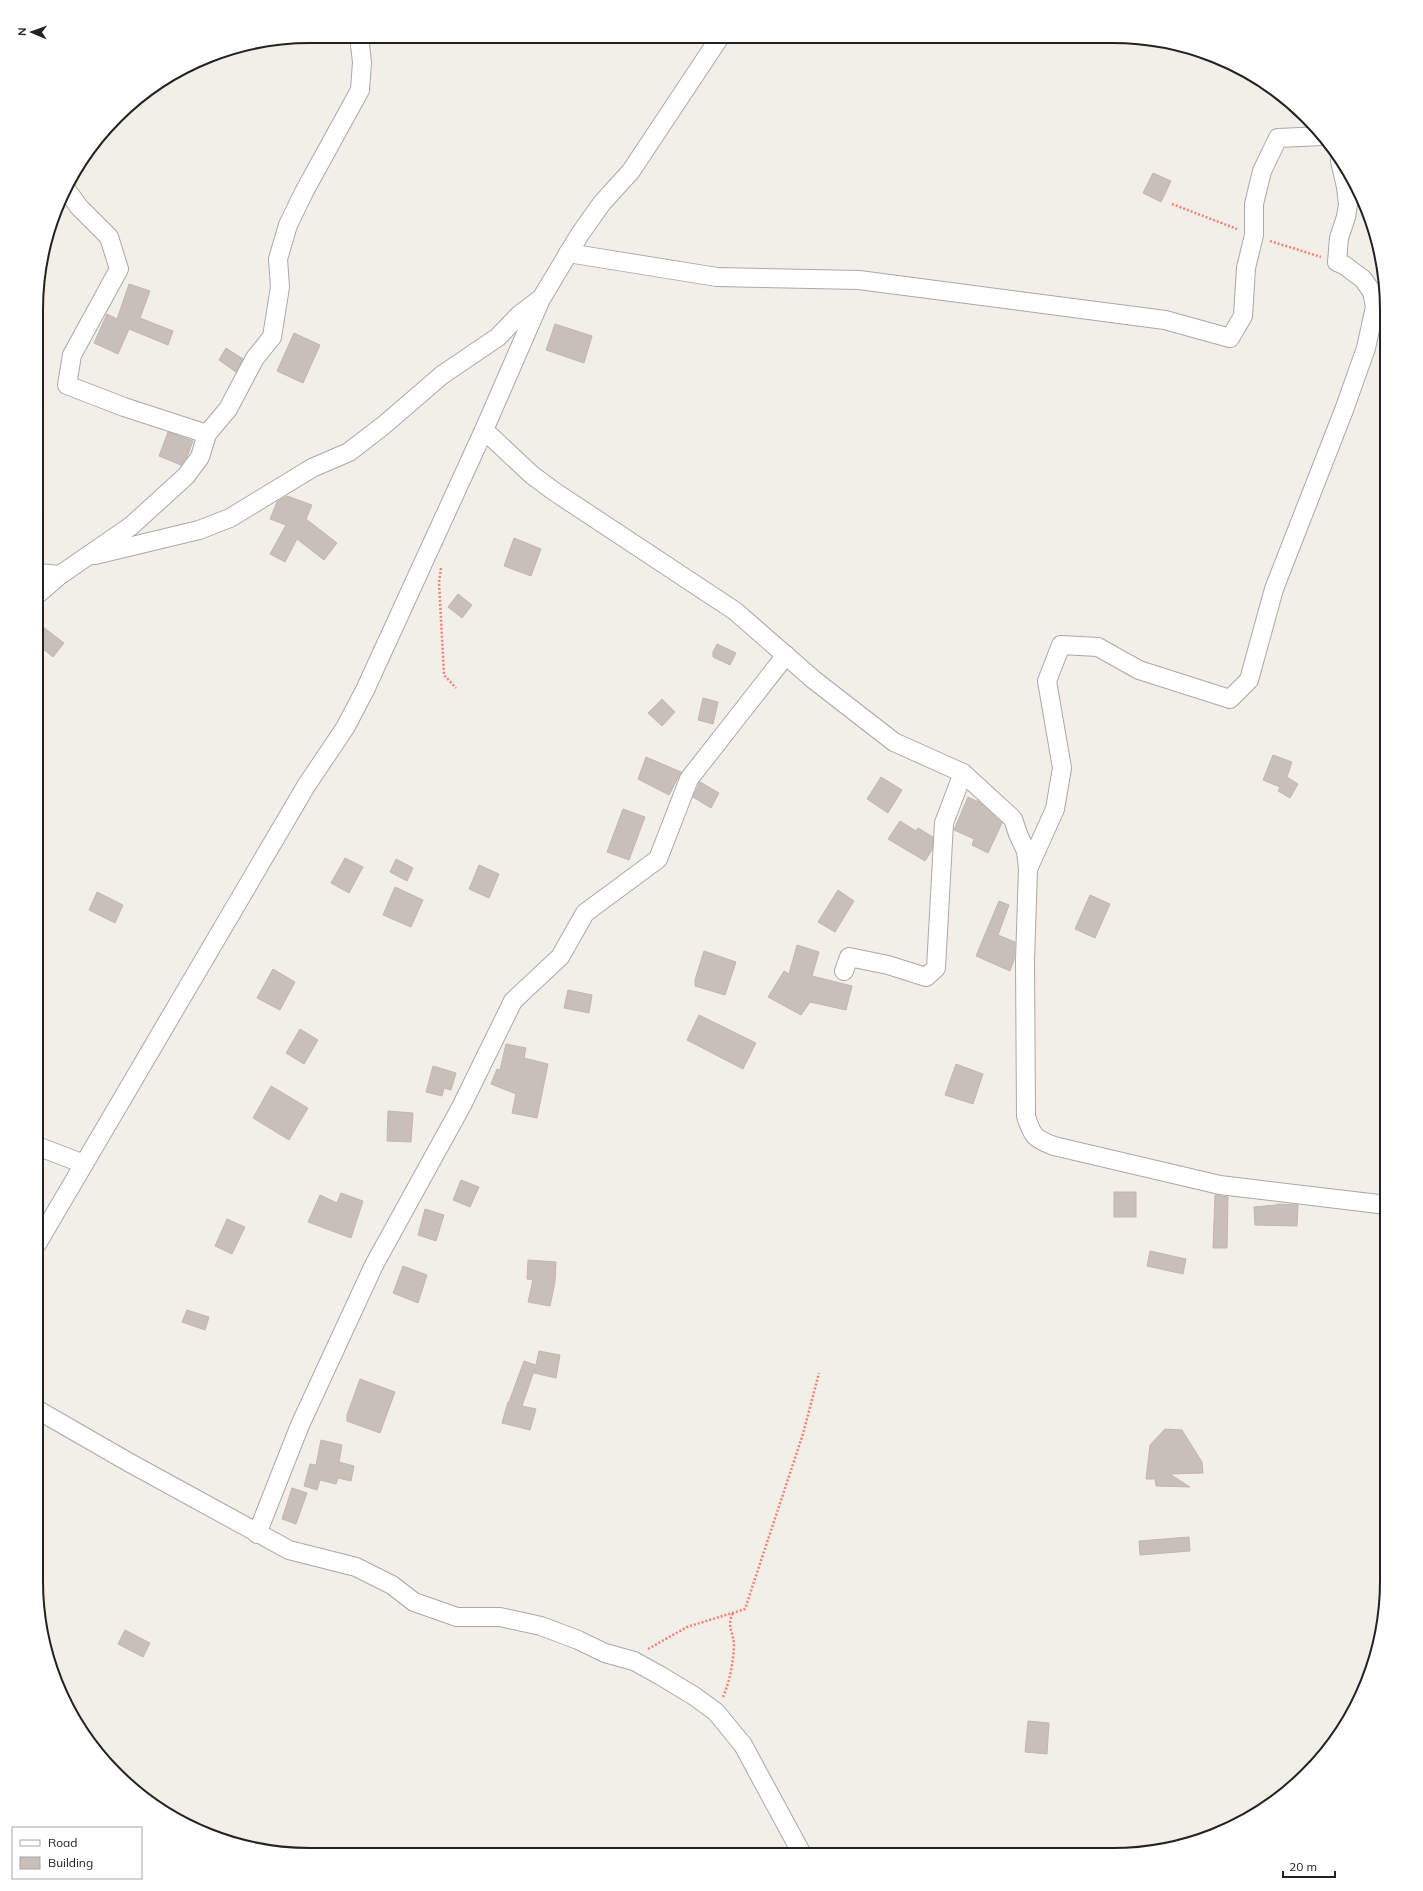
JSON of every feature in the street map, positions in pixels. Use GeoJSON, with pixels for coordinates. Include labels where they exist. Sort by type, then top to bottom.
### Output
{"type":"FeatureCollection","features":[{"type":"Feature","properties":{"kind":"street"},"geometry":{"type":"LineString","coordinates":[[43,590],[84,557],[131,526],[186,476],[200,457],[207,434],[228,409],[255,358],[272,337],[280,287],[278,259],[288,225],[304,192],[360,90],[362,67],[360,43]]}},
{"type":"Feature","properties":{"kind":"street"},"geometry":{"type":"LineString","coordinates":[[43,1234],[306,786],[345,728],[365,690],[432,544],[541,299],[568,252],[602,204],[631,171],[716,43]]}},
{"type":"Feature","properties":{"kind":"street"},"geometry":{"type":"LineString","coordinates":[[568,252],[718,278],[859,280],[1165,320],[1230,338],[1243,316],[1246,268],[1254,235],[1254,204],[1262,171],[1278,138],[1316,136]]}},
{"type":"Feature","properties":{"kind":"street"},"geometry":{"type":"LineString","coordinates":[[1028,869],[1055,809],[1062,768],[1047,681],[1061,644],[1098,647],[1139,670],[1230,699],[1249,680],[1274,589],[1344,410],[1366,348],[1375,307],[1372,292],[1362,279],[1344,264],[1337,262],[1339,238],[1346,217],[1348,204],[1344,176]]}},
{"type":"Feature","properties":{"kind":"street"},"geometry":{"type":"LineString","coordinates":[[70,194],[79,207],[109,237],[119,269],[72,355],[67,385],[124,407],[207,434]]}},
{"type":"Feature","properties":{"kind":"street"},"geometry":{"type":"LineString","coordinates":[[84,557],[199,530],[230,518],[312,468],[349,452],[384,425],[442,375],[498,337],[520,315],[541,299]]}},
{"type":"Feature","properties":{"kind":"street"},"geometry":{"type":"LineString","coordinates":[[484,430],[532,475],[554,492],[735,611],[834,696],[894,742],[963,774],[1014,818],[1018,834],[1026,851],[1028,869],[1025,960],[1026,1116],[1030,1131],[1038,1141],[1220,1185],[1380,1204]]}},
{"type":"Feature","properties":{"kind":"street"},"geometry":{"type":"LineString","coordinates":[[43,573],[60,575]]}},
{"type":"Feature","properties":{"kind":"street"},"geometry":{"type":"LineString","coordinates":[[257,1534],[300,1425],[374,1265],[461,1107],[513,1001],[560,957],[585,913],[658,859],[689,779],[786,655]]}},
{"type":"Feature","properties":{"kind":"street"},"geometry":{"type":"LineString","coordinates":[[844,971],[849,957],[888,965],[926,977],[936,968],[944,823],[963,774]]}},
{"type":"Feature","properties":{"kind":"street"},"geometry":{"type":"LineString","coordinates":[[43,1148],[84,1164]]}},
{"type":"Feature","properties":{"kind":"street"},"geometry":{"type":"LineString","coordinates":[[43,1413],[257,1534],[289,1550],[356,1567],[392,1585],[414,1602],[457,1617],[500,1617],[541,1626],[578,1640],[604,1653],[634,1661],[661,1676],[694,1696],[716,1712],[743,1745],[799,1848]]}},
{"type":"Feature","properties":{"kind":"path"},"geometry":{"type":"LineString","coordinates":[[432,544],[442,562],[439,582],[444,675],[456,688]]}},
{"type":"Feature","properties":{"kind":"path"},"geometry":{"type":"LineString","coordinates":[[626,1658],[657,1645],[687,1627],[745,1609],[803,1434],[819,1373]]}},
{"type":"Feature","properties":{"kind":"path"},"geometry":{"type":"LineString","coordinates":[[716,1712],[730,1684],[734,1645],[729,1621],[733,1613]]}},
{"type":"Feature","properties":{"kind":"building"},"geometry":{"type":"Polygon","coordinates":[[[1153,173],[1171,181],[1161,202],[1143,193],[1153,173]]]}},
{"type":"Feature","properties":{"kind":"building"},"geometry":{"type":"Polygon","coordinates":[[[129,284],[150,291],[140,318],[173,331],[168,345],[129,329],[118,354],[94,343],[107,314],[117,319],[129,284]]]}},
{"type":"Feature","properties":{"kind":"building"},"geometry":{"type":"Polygon","coordinates":[[[555,324],[592,336],[584,363],[546,350],[555,324]]]}},
{"type":"Feature","properties":{"kind":"building"},"geometry":{"type":"Polygon","coordinates":[[[294,333],[320,345],[303,383],[277,371],[294,333]]]}},
{"type":"Feature","properties":{"kind":"building"},"geometry":{"type":"Polygon","coordinates":[[[226,348],[243,359],[236,372],[219,360],[226,348]]]}},
{"type":"Feature","properties":{"kind":"building"},"geometry":{"type":"Polygon","coordinates":[[[168,432],[193,441],[187,457],[181,465],[159,456],[168,432]]]}},
{"type":"Feature","properties":{"kind":"building"},"geometry":{"type":"Polygon","coordinates":[[[287,496],[312,505],[306,519],[337,543],[324,560],[297,539],[285,562],[270,554],[286,525],[270,519],[277,502],[287,496]]]}},
{"type":"Feature","properties":{"kind":"building"},"geometry":{"type":"Polygon","coordinates":[[[514,538],[541,549],[531,576],[504,566],[514,538]]]}},
{"type":"Feature","properties":{"kind":"building"},"geometry":{"type":"Polygon","coordinates":[[[458,594],[472,605],[462,618],[448,607],[458,594]]]}},
{"type":"Feature","properties":{"kind":"building"},"geometry":{"type":"Polygon","coordinates":[[[43,627],[64,643],[53,657],[43,649],[43,627]]]}},
{"type":"Feature","properties":{"kind":"building"},"geometry":{"type":"Polygon","coordinates":[[[717,644],[736,653],[730,665],[713,657],[713,652],[717,644]]]}},
{"type":"Feature","properties":{"kind":"building"},"geometry":{"type":"Polygon","coordinates":[[[703,698],[718,702],[713,724],[698,720],[703,698]]]}},
{"type":"Feature","properties":{"kind":"building"},"geometry":{"type":"Polygon","coordinates":[[[662,699],[675,712],[662,726],[648,713],[662,699]]]}},
{"type":"Feature","properties":{"kind":"building"},"geometry":{"type":"Polygon","coordinates":[[[1273,755],[1292,762],[1287,777],[1298,784],[1290,798],[1278,791],[1280,787],[1263,780],[1273,755]]]}},
{"type":"Feature","properties":{"kind":"building"},"geometry":{"type":"Polygon","coordinates":[[[646,757],[681,772],[669,795],[638,779],[646,757]]]}},
{"type":"Feature","properties":{"kind":"building"},"geometry":{"type":"Polygon","coordinates":[[[881,777],[902,790],[888,813],[867,799],[881,777]]]}},
{"type":"Feature","properties":{"kind":"building"},"geometry":{"type":"Polygon","coordinates":[[[700,782],[719,793],[711,808],[693,797],[700,782]]]}},
{"type":"Feature","properties":{"kind":"building"},"geometry":{"type":"Polygon","coordinates":[[[968,797],[979,802],[1002,823],[988,853],[972,845],[974,839],[954,830],[968,797]]]}},
{"type":"Feature","properties":{"kind":"building"},"geometry":{"type":"Polygon","coordinates":[[[623,809],[645,817],[629,860],[607,852],[623,809]]]}},
{"type":"Feature","properties":{"kind":"building"},"geometry":{"type":"Polygon","coordinates":[[[900,821],[916,831],[918,828],[933,837],[932,850],[925,861],[888,839],[900,821]]]}},
{"type":"Feature","properties":{"kind":"building"},"geometry":{"type":"Polygon","coordinates":[[[345,858],[363,867],[349,893],[331,883],[345,858]]]}},
{"type":"Feature","properties":{"kind":"building"},"geometry":{"type":"Polygon","coordinates":[[[396,859],[413,868],[407,881],[390,872],[396,859]]]}},
{"type":"Feature","properties":{"kind":"building"},"geometry":{"type":"Polygon","coordinates":[[[479,865],[499,874],[489,898],[469,889],[479,865]]]}},
{"type":"Feature","properties":{"kind":"building"},"geometry":{"type":"Polygon","coordinates":[[[395,887],[423,900],[411,927],[383,915],[395,887]]]}},
{"type":"Feature","properties":{"kind":"building"},"geometry":{"type":"Polygon","coordinates":[[[838,890],[854,901],[835,932],[818,922],[838,890]]]}},
{"type":"Feature","properties":{"kind":"building"},"geometry":{"type":"Polygon","coordinates":[[[97,892],[123,905],[115,923],[89,910],[97,892]]]}},
{"type":"Feature","properties":{"kind":"building"},"geometry":{"type":"Polygon","coordinates":[[[1090,895],[1110,904],[1095,938],[1075,929],[1090,895]]]}},
{"type":"Feature","properties":{"kind":"building"},"geometry":{"type":"Polygon","coordinates":[[[999,901],[1009,905],[998,935],[1015,942],[1014,960],[1010,971],[976,956],[999,901]]]}},
{"type":"Feature","properties":{"kind":"building"},"geometry":{"type":"Polygon","coordinates":[[[797,945],[819,952],[812,976],[852,986],[846,1010],[810,1002],[801,1015],[768,997],[784,971],[789,974],[797,945]]]}},
{"type":"Feature","properties":{"kind":"building"},"geometry":{"type":"Polygon","coordinates":[[[704,951],[736,962],[725,995],[695,986],[695,980],[704,951]]]}},
{"type":"Feature","properties":{"kind":"building"},"geometry":{"type":"Polygon","coordinates":[[[273,969],[295,982],[280,1010],[257,998],[273,969]]]}},
{"type":"Feature","properties":{"kind":"building"},"geometry":{"type":"Polygon","coordinates":[[[568,990],[592,995],[589,1013],[564,1008],[568,990]]]}},
{"type":"Feature","properties":{"kind":"building"},"geometry":{"type":"Polygon","coordinates":[[[699,1015],[756,1043],[743,1069],[687,1040],[699,1015]]]}},
{"type":"Feature","properties":{"kind":"building"},"geometry":{"type":"Polygon","coordinates":[[[300,1029],[318,1040],[304,1064],[286,1053],[300,1029]]]}},
{"type":"Feature","properties":{"kind":"building"},"geometry":{"type":"Polygon","coordinates":[[[506,1044],[526,1048],[524,1058],[548,1064],[537,1118],[512,1113],[516,1094],[491,1084],[497,1069],[500,1070],[506,1044]]]}},
{"type":"Feature","properties":{"kind":"building"},"geometry":{"type":"Polygon","coordinates":[[[956,1064],[983,1074],[973,1104],[945,1095],[956,1064]]]}},
{"type":"Feature","properties":{"kind":"building"},"geometry":{"type":"Polygon","coordinates":[[[433,1066],[456,1073],[451,1090],[444,1088],[442,1096],[426,1092],[433,1066]]]}},
{"type":"Feature","properties":{"kind":"building"},"geometry":{"type":"Polygon","coordinates":[[[271,1086],[308,1108],[289,1140],[253,1118],[271,1086]]]}},
{"type":"Feature","properties":{"kind":"building"},"geometry":{"type":"Polygon","coordinates":[[[388,1111],[413,1113],[411,1142],[387,1141],[388,1111]]]}},
{"type":"Feature","properties":{"kind":"building"},"geometry":{"type":"Polygon","coordinates":[[[461,1180],[479,1187],[470,1207],[453,1200],[461,1180]]]}},
{"type":"Feature","properties":{"kind":"building"},"geometry":{"type":"Polygon","coordinates":[[[1114,1192],[1136,1192],[1136,1217],[1114,1217],[1114,1192]]]}},
{"type":"Feature","properties":{"kind":"building"},"geometry":{"type":"Polygon","coordinates":[[[341,1193],[363,1201],[351,1238],[308,1222],[320,1195],[337,1203],[341,1193]]]}},
{"type":"Feature","properties":{"kind":"building"},"geometry":{"type":"Polygon","coordinates":[[[1215,1195],[1228,1197],[1227,1248],[1213,1248],[1215,1195]]]}},
{"type":"Feature","properties":{"kind":"building"},"geometry":{"type":"Polygon","coordinates":[[[1277,1204],[1298,1205],[1297,1226],[1255,1225],[1254,1207],[1277,1204]]]}},
{"type":"Feature","properties":{"kind":"building"},"geometry":{"type":"Polygon","coordinates":[[[425,1209],[444,1215],[436,1241],[418,1235],[425,1209]]]}},
{"type":"Feature","properties":{"kind":"building"},"geometry":{"type":"Polygon","coordinates":[[[227,1219],[245,1227],[232,1254],[215,1246],[227,1219]]]}},
{"type":"Feature","properties":{"kind":"building"},"geometry":{"type":"Polygon","coordinates":[[[1150,1251],[1186,1259],[1183,1274],[1147,1266],[1150,1251]]]}},
{"type":"Feature","properties":{"kind":"building"},"geometry":{"type":"Polygon","coordinates":[[[528,1260],[556,1262],[555,1282],[550,1306],[528,1302],[533,1280],[527,1279],[528,1260]]]}},
{"type":"Feature","properties":{"kind":"building"},"geometry":{"type":"Polygon","coordinates":[[[403,1266],[427,1275],[418,1303],[393,1293],[403,1266]]]}},
{"type":"Feature","properties":{"kind":"building"},"geometry":{"type":"Polygon","coordinates":[[[187,1310],[209,1317],[205,1330],[182,1322],[187,1310]]]}},
{"type":"Feature","properties":{"kind":"building"},"geometry":{"type":"Polygon","coordinates":[[[539,1351],[560,1355],[556,1378],[534,1373],[535,1368],[522,1406],[536,1409],[530,1430],[502,1423],[508,1402],[524,1361],[536,1365],[539,1351]]]}},
{"type":"Feature","properties":{"kind":"building"},"geometry":{"type":"Polygon","coordinates":[[[360,1379],[395,1392],[380,1433],[347,1421],[347,1415],[360,1379]]]}},
{"type":"Feature","properties":{"kind":"building"},"geometry":{"type":"Polygon","coordinates":[[[1165,1429],[1182,1430],[1202,1462],[1203,1473],[1170,1474],[1190,1487],[1156,1486],[1155,1479],[1146,1479],[1150,1445],[1165,1429]]]}},
{"type":"Feature","properties":{"kind":"building"},"geometry":{"type":"Polygon","coordinates":[[[321,1440],[342,1445],[339,1462],[354,1466],[351,1481],[338,1478],[336,1484],[320,1480],[317,1490],[304,1486],[310,1464],[316,1465],[321,1440]]]}},
{"type":"Feature","properties":{"kind":"building"},"geometry":{"type":"Polygon","coordinates":[[[292,1488],[307,1493],[296,1524],[282,1519],[292,1488]]]}},
{"type":"Feature","properties":{"kind":"building"},"geometry":{"type":"Polygon","coordinates":[[[1189,1537],[1190,1551],[1140,1555],[1139,1541],[1189,1537]]]}},
{"type":"Feature","properties":{"kind":"building"},"geometry":{"type":"Polygon","coordinates":[[[125,1630],[150,1643],[143,1657],[118,1644],[125,1630]]]}},
{"type":"Feature","properties":{"kind":"building"},"geometry":{"type":"Polygon","coordinates":[[[1028,1721],[1049,1723],[1047,1754],[1025,1752],[1028,1721]]]}}]}
